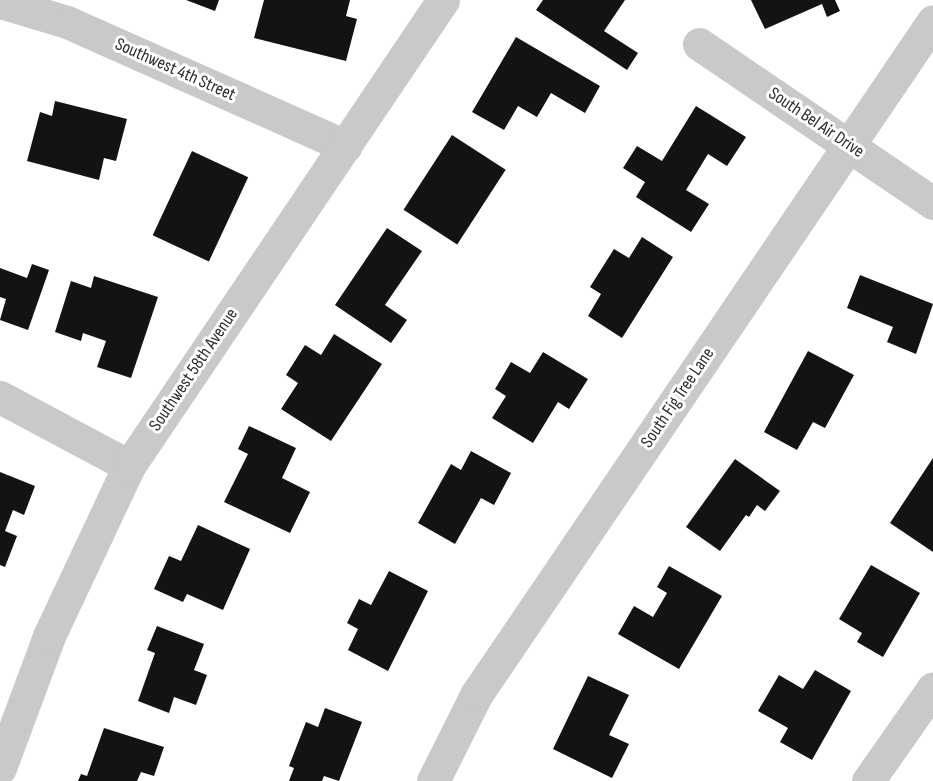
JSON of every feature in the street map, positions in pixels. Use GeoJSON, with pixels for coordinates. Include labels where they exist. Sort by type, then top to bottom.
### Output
{"type":"FeatureCollection","features":[{"type":"Feature","properties":{"kind":"street","name":"Southwest 58th Avenue"},"geometry":{"type":"LineString","coordinates":[[0,768],[49,636],[129,466],[442,0]]}},
{"type":"Feature","properties":{"kind":"street","name":"Southwest 4th Street"},"geometry":{"type":"LineString","coordinates":[[0,2],[67,22],[346,146]]}},
{"type":"Feature","properties":{"kind":"street","name":"South Fig Tree Lane"},"geometry":{"type":"LineString","coordinates":[[433,781],[476,695],[933,21]]}},
{"type":"Feature","properties":{"kind":"street","name":"South Bel Air Drive"},"geometry":{"type":"LineString","coordinates":[[699,44],[933,203]]}},
{"type":"Feature","properties":{"kind":"street"},"geometry":{"type":"LineString","coordinates":[[0,397],[129,466]]}},
{"type":"Feature","properties":{"kind":"street"},"geometry":{"type":"LineString","coordinates":[[868,781],[933,688]]}},
{"type":"Feature","properties":{"kind":"building"},"geometry":{"type":"Polygon","coordinates":[[[186,0],[219,0],[215,11],[186,0]]]}},
{"type":"Feature","properties":{"kind":"building"},"geometry":{"type":"Polygon","coordinates":[[[264,0],[350,0],[346,16],[357,19],[346,61],[254,38],[264,0]]]}},
{"type":"Feature","properties":{"kind":"building"},"geometry":{"type":"Polygon","coordinates":[[[543,0],[625,0],[604,31],[638,53],[627,70],[536,10],[543,0]]]}},
{"type":"Feature","properties":{"kind":"building"},"geometry":{"type":"Polygon","coordinates":[[[751,0],[835,0],[840,11],[827,17],[822,4],[765,29],[751,0]]]}},
{"type":"Feature","properties":{"kind":"building"},"geometry":{"type":"Polygon","coordinates":[[[516,37],[600,86],[585,113],[551,93],[537,117],[518,106],[504,130],[472,112],[516,37]]]}},
{"type":"Feature","properties":{"kind":"building"},"geometry":{"type":"Polygon","coordinates":[[[55,101],[127,119],[116,161],[104,158],[99,180],[27,161],[40,112],[52,116],[55,101]]]}},
{"type":"Feature","properties":{"kind":"building"},"geometry":{"type":"Polygon","coordinates":[[[696,106],[746,137],[727,166],[708,154],[686,190],[709,204],[691,232],[636,197],[645,182],[623,168],[637,146],[662,161],[696,106]]]}},
{"type":"Feature","properties":{"kind":"building"},"geometry":{"type":"Polygon","coordinates":[[[452,135],[506,170],[457,244],[404,210],[452,135]]]}},
{"type":"Feature","properties":{"kind":"building"},"geometry":{"type":"Polygon","coordinates":[[[192,151],[248,177],[209,261],[153,235],[192,151]]]}},
{"type":"Feature","properties":{"kind":"building"},"geometry":{"type":"Polygon","coordinates":[[[387,228],[422,251],[385,305],[407,320],[391,343],[335,305],[387,228]]]}},
{"type":"Feature","properties":{"kind":"building"},"geometry":{"type":"Polygon","coordinates":[[[642,237],[673,257],[622,338],[588,316],[601,294],[590,287],[614,249],[629,258],[642,237]]]}},
{"type":"Feature","properties":{"kind":"building"},"geometry":{"type":"Polygon","coordinates":[[[32,264],[49,270],[28,330],[0,320],[6,299],[0,297],[0,268],[27,278],[32,264]]]}},
{"type":"Feature","properties":{"kind":"building"},"geometry":{"type":"Polygon","coordinates":[[[860,275],[933,304],[916,354],[887,342],[893,327],[847,308],[860,275]]]}},
{"type":"Feature","properties":{"kind":"building"},"geometry":{"type":"Polygon","coordinates":[[[94,276],[158,297],[131,378],[97,367],[106,341],[83,333],[81,341],[55,332],[71,281],[91,288],[94,276]]]}},
{"type":"Feature","properties":{"kind":"building"},"geometry":{"type":"Polygon","coordinates":[[[334,334],[382,364],[331,441],[281,409],[298,383],[286,375],[305,345],[321,355],[334,334]]]}},
{"type":"Feature","properties":{"kind":"building"},"geometry":{"type":"Polygon","coordinates":[[[808,351],[854,375],[825,428],[813,422],[797,450],[764,432],[808,351]]]}},
{"type":"Feature","properties":{"kind":"building"},"geometry":{"type":"Polygon","coordinates":[[[543,352],[588,379],[569,409],[558,402],[533,443],[492,418],[506,396],[495,389],[511,362],[530,373],[543,352]]]}},
{"type":"Feature","properties":{"kind":"building"},"geometry":{"type":"Polygon","coordinates":[[[249,426],[296,448],[282,478],[310,492],[290,533],[224,502],[248,454],[238,449],[249,426]]]}},
{"type":"Feature","properties":{"kind":"building"},"geometry":{"type":"Polygon","coordinates":[[[471,451],[511,473],[494,505],[481,498],[455,544],[418,523],[451,464],[461,470],[471,451]]]}},
{"type":"Feature","properties":{"kind":"building"},"geometry":{"type":"Polygon","coordinates":[[[933,458],[933,552],[890,523],[933,458]]]}},
{"type":"Feature","properties":{"kind":"building"},"geometry":{"type":"Polygon","coordinates":[[[735,459],[780,491],[765,511],[757,505],[749,517],[746,515],[720,551],[686,527],[735,459]]]}},
{"type":"Feature","properties":{"kind":"building"},"geometry":{"type":"Polygon","coordinates":[[[0,472],[35,486],[24,515],[13,510],[5,531],[17,536],[5,567],[0,565],[0,472]]]}},
{"type":"Feature","properties":{"kind":"building"},"geometry":{"type":"Polygon","coordinates":[[[198,525],[250,549],[223,610],[187,594],[183,602],[154,589],[169,556],[181,561],[198,525]]]}},
{"type":"Feature","properties":{"kind":"building"},"geometry":{"type":"Polygon","coordinates":[[[871,565],[920,593],[883,657],[857,642],[862,633],[839,619],[871,565]]]}},
{"type":"Feature","properties":{"kind":"building"},"geometry":{"type":"Polygon","coordinates":[[[669,566],[722,596],[679,669],[618,634],[634,606],[653,617],[667,593],[657,587],[669,566]]]}},
{"type":"Feature","properties":{"kind":"building"},"geometry":{"type":"Polygon","coordinates":[[[389,571],[428,591],[388,671],[348,650],[358,629],[347,623],[359,599],[371,605],[389,571]]]}},
{"type":"Feature","properties":{"kind":"building"},"geometry":{"type":"Polygon","coordinates":[[[157,626],[204,644],[194,670],[207,675],[196,705],[174,697],[169,713],[138,701],[155,653],[147,650],[157,626]]]}},
{"type":"Feature","properties":{"kind":"building"},"geometry":{"type":"Polygon","coordinates":[[[815,670],[851,691],[812,760],[780,742],[788,728],[758,711],[779,675],[803,689],[815,670]]]}},
{"type":"Feature","properties":{"kind":"building"},"geometry":{"type":"Polygon","coordinates":[[[588,676],[629,695],[609,735],[629,744],[612,778],[553,749],[588,676]]]}},
{"type":"Feature","properties":{"kind":"building"},"geometry":{"type":"Polygon","coordinates":[[[325,708],[362,722],[339,781],[324,776],[322,781],[289,781],[294,768],[289,766],[306,722],[318,727],[325,708]]]}},
{"type":"Feature","properties":{"kind":"building"},"geometry":{"type":"Polygon","coordinates":[[[104,728],[164,747],[154,776],[141,772],[137,781],[78,781],[81,774],[87,776],[104,728]]]}}]}
